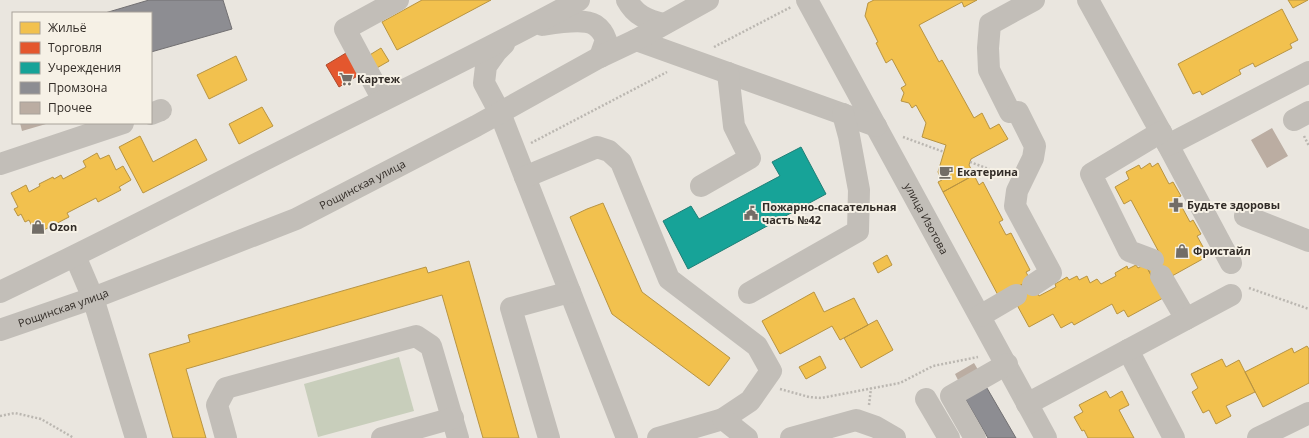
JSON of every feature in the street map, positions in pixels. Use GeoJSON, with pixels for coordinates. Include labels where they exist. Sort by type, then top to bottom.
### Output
{"type":"FeatureCollection","features":[{"type":"Feature","properties":{"kind":"street"},"geometry":{"type":"LineString","coordinates":[[383,100],[345,29],[398,0]]}},
{"type":"Feature","properties":{"kind":"street"},"geometry":{"type":"LineString","coordinates":[[1,289],[75,256],[520,32],[579,0]]}},
{"type":"Feature","properties":{"kind":"street"},"geometry":{"type":"LineString","coordinates":[[627,0],[638,15],[648,20],[663,24]]}},
{"type":"Feature","properties":{"kind":"street","name":"Рощинская улица"},"geometry":{"type":"LineString","coordinates":[[0,330],[93,298],[296,219],[500,113],[600,57],[636,40],[708,0]]}},
{"type":"Feature","properties":{"kind":"street"},"geometry":{"type":"LineString","coordinates":[[980,316],[1052,273],[1015,206],[1017,191],[1033,158],[1036,146],[989,70],[988,48],[990,24],[1034,0]]}},
{"type":"Feature","properties":{"kind":"street"},"geometry":{"type":"LineString","coordinates":[[1088,0],[1231,263]]}},
{"type":"Feature","properties":{"kind":"street","name":"улица Изотова"},"geometry":{"type":"LineString","coordinates":[[801,2],[876,126],[1046,438]]}},
{"type":"Feature","properties":{"kind":"street"},"geometry":{"type":"LineString","coordinates":[[600,57],[606,40],[603,32],[594,24],[564,22],[520,32],[496,52],[486,66],[484,83],[500,113],[627,438]]}},
{"type":"Feature","properties":{"kind":"street"},"geometry":{"type":"LineString","coordinates":[[636,40],[876,126]]}},
{"type":"Feature","properties":{"kind":"street"},"geometry":{"type":"LineString","coordinates":[[1186,319],[1157,268],[1129,251],[1091,174],[1164,138],[1309,72]]}},
{"type":"Feature","properties":{"kind":"street"},"geometry":{"type":"LineString","coordinates":[[701,186],[750,158],[734,126],[728,73]]}},
{"type":"Feature","properties":{"kind":"street"},"geometry":{"type":"LineString","coordinates":[[749,293],[858,231],[859,190],[849,136],[843,114]]}},
{"type":"Feature","properties":{"kind":"street"},"geometry":{"type":"LineString","coordinates":[[0,164],[69,132],[112,125]]}},
{"type":"Feature","properties":{"kind":"street"},"geometry":{"type":"LineString","coordinates":[[525,177],[597,148],[609,151],[621,162],[669,279],[757,346],[771,371],[750,400],[723,419],[658,438]]}},
{"type":"Feature","properties":{"kind":"street"},"geometry":{"type":"LineString","coordinates":[[1245,216],[1309,241]]}},
{"type":"Feature","properties":{"kind":"street"},"geometry":{"type":"LineString","coordinates":[[75,256],[93,298],[136,438]]}},
{"type":"Feature","properties":{"kind":"street"},"geometry":{"type":"LineString","coordinates":[[549,438],[511,308],[570,292]]}},
{"type":"Feature","properties":{"kind":"street"},"geometry":{"type":"LineString","coordinates":[[1027,404],[1231,295]]}},
{"type":"Feature","properties":{"kind":"street"},"geometry":{"type":"LineString","coordinates":[[226,438],[217,405],[226,388],[416,336],[431,346],[455,428],[382,438]]}},
{"type":"Feature","properties":{"kind":"street"},"geometry":{"type":"LineString","coordinates":[[1128,350],[1174,438]]}},
{"type":"Feature","properties":{"kind":"street"},"geometry":{"type":"LineString","coordinates":[[975,438],[951,396],[1003,358]]}},
{"type":"Feature","properties":{"kind":"street"},"geometry":{"type":"LineString","coordinates":[[926,399],[949,438]]}},
{"type":"Feature","properties":{"kind":"street"},"geometry":{"type":"LineString","coordinates":[[1258,438],[1291,431],[1309,413]]}},
{"type":"Feature","properties":{"kind":"street"},"geometry":{"type":"LineString","coordinates":[[723,419],[747,438]]}},
{"type":"Feature","properties":{"kind":"street"},"geometry":{"type":"LineString","coordinates":[[791,438],[856,420],[876,427],[894,438]]}},
{"type":"Feature","properties":{"kind":"path"},"geometry":{"type":"LineString","coordinates":[[515,152],[801,2]]}},
{"type":"Feature","properties":{"kind":"path"},"geometry":{"type":"LineString","coordinates":[[876,126],[944,152]]}},
{"type":"Feature","properties":{"kind":"path"},"geometry":{"type":"LineString","coordinates":[[970,162],[1022,181]]}},
{"type":"Feature","properties":{"kind":"path"},"geometry":{"type":"LineString","coordinates":[[1231,263],[1246,287],[1309,309]]}},
{"type":"Feature","properties":{"kind":"path"},"geometry":{"type":"LineString","coordinates":[[763,383],[809,397],[821,398],[900,383],[933,366],[971,359],[1003,358]]}},
{"type":"Feature","properties":{"kind":"path"},"geometry":{"type":"LineString","coordinates":[[868,409],[871,388]]}},
{"type":"Feature","properties":{"kind":"path"},"geometry":{"type":"LineString","coordinates":[[0,416],[15,413],[41,419],[74,438]]}},
{"type":"Feature","properties":{"kind":"green space"},"geometry":{"type":"Polygon","coordinates":[[[399,357],[414,411],[318,437],[304,384],[399,357]]]}},
{"type":"Feature","properties":{"kind":"building: Жильё"},"geometry":{"type":"Polygon","coordinates":[[[422,0],[491,0],[397,50],[382,22],[422,0]]]}},
{"type":"Feature","properties":{"kind":"building: Жильё"},"geometry":{"type":"Polygon","coordinates":[[[874,0],[977,0],[964,7],[962,2],[919,25],[939,62],[942,60],[974,118],[982,113],[990,129],[999,124],[1008,139],[971,159],[969,165],[974,175],[943,192],[938,182],[942,180],[938,172],[946,145],[922,137],[926,123],[916,105],[912,108],[909,103],[901,101],[904,93],[901,88],[906,85],[892,59],[886,63],[876,43],[878,42],[865,16],[868,3],[874,0]]]}},
{"type":"Feature","properties":{"kind":"building: Жильё"},"geometry":{"type":"Polygon","coordinates":[[[1288,0],[1308,0],[1293,8],[1288,0]]]}},
{"type":"Feature","properties":{"kind":"building: Жильё"},"geometry":{"type":"Polygon","coordinates":[[[1282,9],[1298,40],[1290,44],[1292,48],[1255,67],[1253,63],[1239,70],[1241,74],[1202,95],[1200,91],[1193,94],[1178,64],[1282,9]]]}},
{"type":"Feature","properties":{"kind":"building: Жильё"},"geometry":{"type":"Polygon","coordinates":[[[381,48],[389,61],[375,69],[368,56],[381,48]]]}},
{"type":"Feature","properties":{"kind":"building: Жильё"},"geometry":{"type":"Polygon","coordinates":[[[236,56],[247,80],[209,99],[197,75],[236,56]]]}},
{"type":"Feature","properties":{"kind":"building: Жильё"},"geometry":{"type":"Polygon","coordinates":[[[262,107],[273,126],[239,144],[229,124],[262,107]]]}},
{"type":"Feature","properties":{"kind":"building: Жильё"},"geometry":{"type":"Polygon","coordinates":[[[140,136],[153,162],[196,139],[207,160],[143,193],[119,147],[140,136]]]}},
{"type":"Feature","properties":{"kind":"building: Жильё"},"geometry":{"type":"Polygon","coordinates":[[[97,153],[100,159],[109,155],[116,170],[123,166],[131,180],[119,187],[121,190],[98,202],[96,198],[67,213],[69,217],[36,234],[29,220],[25,222],[21,214],[18,216],[14,209],[18,207],[11,193],[26,185],[29,192],[40,186],[39,184],[53,177],[54,179],[61,175],[63,179],[86,167],[83,161],[97,153]]]}},
{"type":"Feature","properties":{"kind":"building: Жильё"},"geometry":{"type":"Polygon","coordinates":[[[1150,163],[1152,167],[1158,163],[1169,184],[1173,182],[1181,196],[1177,198],[1190,222],[1193,220],[1201,234],[1197,236],[1208,256],[1172,276],[1154,280],[1145,264],[1161,256],[1131,200],[1124,204],[1115,187],[1129,179],[1126,172],[1139,165],[1141,169],[1150,163]]]}},
{"type":"Feature","properties":{"kind":"building: Жильё"},"geometry":{"type":"Polygon","coordinates":[[[974,175],[979,185],[983,182],[1003,220],[999,222],[1006,235],[1011,233],[1030,270],[1026,272],[1030,280],[999,297],[943,192],[974,175]]]}},
{"type":"Feature","properties":{"kind":"building: Жильё"},"geometry":{"type":"Polygon","coordinates":[[[603,203],[642,292],[730,358],[709,386],[612,314],[570,217],[603,203]]]}},
{"type":"Feature","properties":{"kind":"building: Жильё"},"geometry":{"type":"Polygon","coordinates":[[[887,255],[892,265],[878,273],[873,263],[887,255]]]}},
{"type":"Feature","properties":{"kind":"building: Жильё"},"geometry":{"type":"Polygon","coordinates":[[[469,261],[519,438],[483,438],[442,295],[186,369],[206,438],[173,438],[149,354],[190,342],[188,335],[426,267],[428,273],[469,261]]]}},
{"type":"Feature","properties":{"kind":"building: Жильё"},"geometry":{"type":"Polygon","coordinates":[[[1145,264],[1163,298],[1128,317],[1124,310],[1117,314],[1112,304],[1074,325],[1072,322],[1061,328],[1053,314],[1029,327],[1017,305],[1014,289],[1030,280],[1039,296],[1056,287],[1055,284],[1067,277],[1069,280],[1077,276],[1079,280],[1087,276],[1090,283],[1097,279],[1101,284],[1116,276],[1115,273],[1127,266],[1128,269],[1136,265],[1138,268],[1145,264]]]}},
{"type":"Feature","properties":{"kind":"building: Жильё"},"geometry":{"type":"Polygon","coordinates":[[[814,292],[824,312],[854,298],[868,325],[840,340],[832,326],[780,354],[762,321],[814,292]]]}},
{"type":"Feature","properties":{"kind":"building: Жильё"},"geometry":{"type":"Polygon","coordinates":[[[877,320],[893,350],[861,368],[844,338],[877,320]]]}},
{"type":"Feature","properties":{"kind":"building: Жильё"},"geometry":{"type":"Polygon","coordinates":[[[1307,346],[1309,349],[1309,383],[1263,407],[1245,372],[1292,348],[1294,353],[1307,346]]]}},
{"type":"Feature","properties":{"kind":"building: Жильё"},"geometry":{"type":"Polygon","coordinates":[[[820,356],[826,368],[806,379],[799,367],[820,356]]]}},
{"type":"Feature","properties":{"kind":"building: Жильё"},"geometry":{"type":"Polygon","coordinates":[[[1222,359],[1226,367],[1239,360],[1255,392],[1226,406],[1231,416],[1216,424],[1209,410],[1203,413],[1192,392],[1198,388],[1191,374],[1222,359]]]}},
{"type":"Feature","properties":{"kind":"building: Жильё"},"geometry":{"type":"Polygon","coordinates":[[[1106,391],[1110,398],[1122,391],[1129,405],[1119,410],[1134,438],[1088,438],[1084,430],[1082,431],[1074,417],[1083,412],[1079,405],[1106,391]]]}},
{"type":"Feature","properties":{"kind":"building: Торговля"},"geometry":{"type":"Polygon","coordinates":[[[346,53],[359,75],[339,87],[326,65],[346,53]]]}},
{"type":"Feature","properties":{"kind":"building: Учреждения","name":"Пожарно-спасательная часть №42"},"geometry":{"type":"Polygon","coordinates":[[[801,147],[826,194],[688,269],[663,221],[691,206],[699,219],[780,176],[772,162],[801,147]]]}},
{"type":"Feature","properties":{"kind":"building: Промзона"},"geometry":{"type":"Polygon","coordinates":[[[149,0],[223,0],[232,29],[152,52],[152,12],[108,12],[149,0]]]}},
{"type":"Feature","properties":{"kind":"building: Промзона"},"geometry":{"type":"Polygon","coordinates":[[[984,383],[1016,438],[988,438],[963,395],[984,383]]]}},
{"type":"Feature","properties":{"kind":"building: Прочее"},"geometry":{"type":"Polygon","coordinates":[[[20,124],[46,124],[22,131],[20,124]]]}},
{"type":"Feature","properties":{"kind":"building: Прочее"},"geometry":{"type":"Polygon","coordinates":[[[1272,128],[1288,156],[1267,168],[1251,140],[1272,128]]]}},
{"type":"Feature","properties":{"kind":"building: Прочее"},"geometry":{"type":"Polygon","coordinates":[[[974,363],[980,373],[960,384],[955,374],[974,363]]]}},
{"type":"Feature","properties":{"kind":"place","name":"Картеж"},"geometry":{"type":"Point","coordinates":[346,79]}},
{"type":"Feature","properties":{"kind":"place","name":"Екатерина"},"geometry":{"type":"Point","coordinates":[946,172]}},
{"type":"Feature","properties":{"kind":"place","name":"Будьте здоровы"},"geometry":{"type":"Point","coordinates":[1176,205]}},
{"type":"Feature","properties":{"kind":"place","name":"Пожарно-спасательная часть №42"},"geometry":{"type":"Point","coordinates":[751,213]}},
{"type":"Feature","properties":{"kind":"place","name":"Ozon"},"geometry":{"type":"Point","coordinates":[38,227]}},
{"type":"Feature","properties":{"kind":"place","name":"Фристайл"},"geometry":{"type":"Point","coordinates":[1182,251]}}]}
